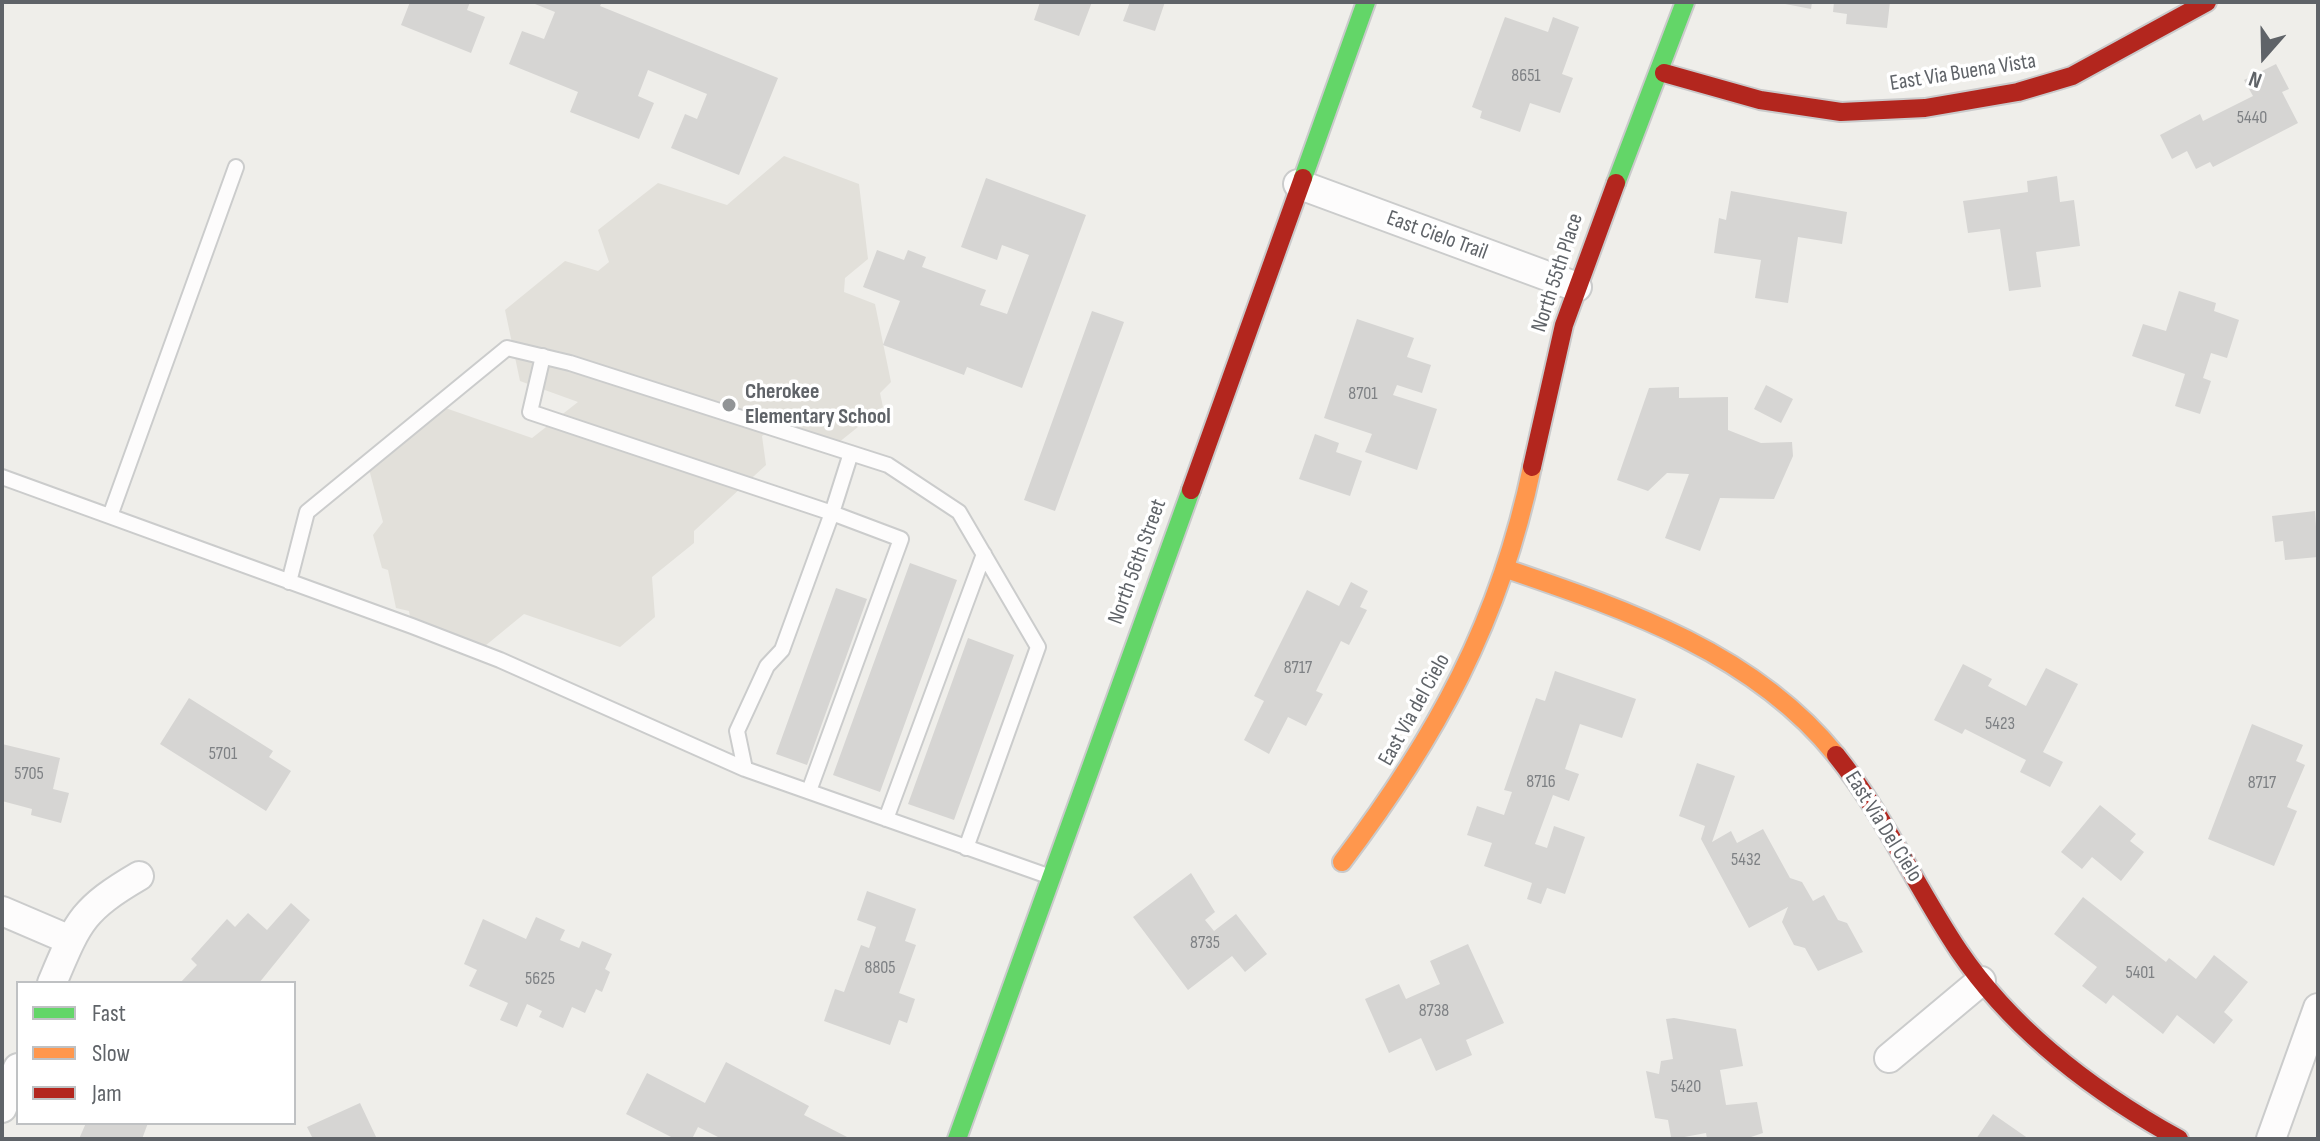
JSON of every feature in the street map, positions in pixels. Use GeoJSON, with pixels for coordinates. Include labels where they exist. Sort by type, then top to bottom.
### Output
{"type":"FeatureCollection","features":[{"type":"Feature","properties":{"kind":"street","name":"North 56th Street"},"geometry":{"type":"LineString","coordinates":[[957,1139],[1366,2]]}},
{"type":"Feature","properties":{"kind":"street","name":"North 55th Place"},"geometry":{"type":"LineString","coordinates":[[1507,569],[1564,326],[1598,224],[1664,73],[1685,2]]}},
{"type":"Feature","properties":{"kind":"street","name":"East Via Buena Vista"},"geometry":{"type":"LineString","coordinates":[[1664,73],[1760,100],[1841,112],[1925,108],[2018,92],[2072,76],[2207,2]]}},
{"type":"Feature","properties":{"kind":"street","name":"East Cielo Trail"},"geometry":{"type":"LineString","coordinates":[[1298,184],[1577,287]]}},
{"type":"Feature","properties":{"kind":"street","name":"East Via del Cielo"},"geometry":{"type":"LineString","coordinates":[[1342,862],[1406,779],[1471,658],[1507,569]]}},
{"type":"Feature","properties":{"kind":"street","name":"East Via Del Cielo"},"geometry":{"type":"LineString","coordinates":[[1507,569],[1658,623],[1703,644],[1758,681],[1803,718],[1876,809],[1922,890],[1981,981],[2015,1017],[2094,1087],[2179,1139]]}},
{"type":"Feature","properties":{"kind":"street"},"geometry":{"type":"LineString","coordinates":[[53,981],[82,919],[99,899],[139,876]]}},
{"type":"Feature","properties":{"kind":"street"},"geometry":{"type":"LineString","coordinates":[[2,911],[70,940]]}},
{"type":"Feature","properties":{"kind":"street"},"geometry":{"type":"LineString","coordinates":[[1889,1058],[1981,981]]}},
{"type":"Feature","properties":{"kind":"street"},"geometry":{"type":"LineString","coordinates":[[2271,1139],[2318,1008]]}},
{"type":"Feature","properties":{"kind":"street"},"geometry":{"type":"LineString","coordinates":[[2,1108],[16,1073]]}},
{"type":"Feature","properties":{"kind":"lane"},"geometry":{"type":"LineString","coordinates":[[110,516],[236,167]]}},
{"type":"Feature","properties":{"kind":"lane"},"geometry":{"type":"LineString","coordinates":[[289,582],[307,512],[507,348],[543,356],[888,465],[959,512],[1038,647],[966,848]]}},
{"type":"Feature","properties":{"kind":"lane"},"geometry":{"type":"LineString","coordinates":[[543,356],[530,412],[901,539],[809,791]]}},
{"type":"Feature","properties":{"kind":"lane"},"geometry":{"type":"LineString","coordinates":[[745,769],[737,731],[767,666],[782,650],[851,453]]}},
{"type":"Feature","properties":{"kind":"lane"},"geometry":{"type":"LineString","coordinates":[[2,477],[500,660],[745,769],[1051,878]]}},
{"type":"Feature","properties":{"kind":"lane"},"geometry":{"type":"LineString","coordinates":[[886,819],[984,554]]}},
{"type":"Feature","properties":{"kind":"shaded area","name":"Cherokee Elementary School"},"geometry":{"type":"Polygon","coordinates":[[[784,156],[859,184],[868,259],[845,278],[844,292],[875,304],[891,382],[880,393],[883,407],[833,447],[778,426],[762,436],[766,465],[694,531],[694,543],[652,577],[655,617],[620,647],[524,614],[474,655],[413,634],[409,611],[396,608],[388,570],[382,568],[373,535],[383,522],[365,454],[428,402],[532,438],[578,402],[520,381],[505,310],[565,261],[598,271],[609,262],[598,230],[658,183],[727,205],[784,156]]]}},
{"type":"Feature","properties":{"kind":"building"},"geometry":{"type":"Polygon","coordinates":[[[410,2],[470,2],[467,10],[485,17],[471,53],[401,25],[410,2]]]}},
{"type":"Feature","properties":{"kind":"building"},"geometry":{"type":"Polygon","coordinates":[[[530,2],[602,2],[600,6],[778,78],[739,175],[671,148],[685,114],[697,119],[707,94],[648,70],[638,96],[654,103],[639,139],[570,112],[578,92],[509,64],[522,31],[544,39],[555,12],[530,2]]]}},
{"type":"Feature","properties":{"kind":"building"},"geometry":{"type":"Polygon","coordinates":[[[1040,2],[1092,2],[1079,36],[1034,20],[1040,2]]]}},
{"type":"Feature","properties":{"kind":"building"},"geometry":{"type":"Polygon","coordinates":[[[1130,2],[1165,2],[1155,31],[1123,21],[1130,2]]]}},
{"type":"Feature","properties":{"kind":"building"},"geometry":{"type":"Polygon","coordinates":[[[1775,2],[1812,2],[1811,9],[1775,2]]]}},
{"type":"Feature","properties":{"kind":"building"},"geometry":{"type":"Polygon","coordinates":[[[1834,2],[1890,2],[1887,28],[1846,24],[1847,14],[1833,12],[1834,2]]]}},
{"type":"Feature","properties":{"kind":"building"},"geometry":{"type":"Polygon","coordinates":[[[1505,17],[1548,32],[1553,17],[1579,27],[1562,74],[1573,78],[1560,113],[1530,103],[1520,132],[1480,118],[1482,111],[1472,107],[1505,17]]]}},
{"type":"Feature","properties":{"kind":"building"},"geometry":{"type":"Polygon","coordinates":[[[2276,64],[2289,89],[2282,92],[2298,123],[2213,167],[2210,162],[2196,169],[2187,151],[2172,159],[2160,135],[2200,114],[2203,121],[2253,96],[2244,80],[2276,64]]]}},
{"type":"Feature","properties":{"kind":"building"},"geometry":{"type":"Polygon","coordinates":[[[2057,176],[2060,202],[2074,200],[2080,246],[2036,252],[2041,287],[2009,291],[2000,229],[1968,233],[1963,201],[2028,192],[2027,181],[2057,176]]]}},
{"type":"Feature","properties":{"kind":"building"},"geometry":{"type":"Polygon","coordinates":[[[986,178],[1086,215],[1022,388],[967,367],[964,375],[883,345],[900,301],[863,287],[877,250],[904,260],[908,250],[926,257],[922,267],[986,290],[980,305],[1007,314],[1029,255],[1002,245],[997,260],[961,247],[986,178]]]}},
{"type":"Feature","properties":{"kind":"building"},"geometry":{"type":"Polygon","coordinates":[[[1731,191],[1847,212],[1842,244],[1798,237],[1788,303],[1755,298],[1761,260],[1714,253],[1719,218],[1726,220],[1731,191]]]}},
{"type":"Feature","properties":{"kind":"building"},"geometry":{"type":"Polygon","coordinates":[[[2179,291],[2216,303],[2214,311],[2239,320],[2227,358],[2211,353],[2203,378],[2211,381],[2200,414],[2175,406],[2185,374],[2132,356],[2143,324],[2166,331],[2179,291]]]}},
{"type":"Feature","properties":{"kind":"building"},"geometry":{"type":"Polygon","coordinates":[[[1092,311],[1124,322],[1055,511],[1024,500],[1092,311]]]}},
{"type":"Feature","properties":{"kind":"building"},"geometry":{"type":"Polygon","coordinates":[[[1357,319],[1414,338],[1407,357],[1431,365],[1422,393],[1397,385],[1393,395],[1437,409],[1417,470],[1365,452],[1372,434],[1324,418],[1357,319]]]}},
{"type":"Feature","properties":{"kind":"building"},"geometry":{"type":"Polygon","coordinates":[[[1766,385],[1793,399],[1781,423],[1754,409],[1766,385]]]}},
{"type":"Feature","properties":{"kind":"building"},"geometry":{"type":"Polygon","coordinates":[[[1679,387],[1679,398],[1728,397],[1728,430],[1761,443],[1792,442],[1793,456],[1774,499],[1720,498],[1700,551],[1665,538],[1689,474],[1667,473],[1648,491],[1617,480],[1649,388],[1679,387]]]}},
{"type":"Feature","properties":{"kind":"building"},"geometry":{"type":"Polygon","coordinates":[[[1315,434],[1339,443],[1336,452],[1362,461],[1350,496],[1299,479],[1315,434]]]}},
{"type":"Feature","properties":{"kind":"building"},"geometry":{"type":"Polygon","coordinates":[[[2315,511],[2318,557],[2285,560],[2283,541],[2275,542],[2272,516],[2315,511]]]}},
{"type":"Feature","properties":{"kind":"building"},"geometry":{"type":"Polygon","coordinates":[[[910,563],[957,580],[880,792],[833,775],[910,563]]]}},
{"type":"Feature","properties":{"kind":"building"},"geometry":{"type":"Polygon","coordinates":[[[1351,582],[1368,591],[1360,607],[1367,610],[1349,645],[1341,641],[1316,691],[1323,694],[1306,726],[1288,717],[1269,754],[1244,740],[1264,701],[1254,696],[1307,590],[1339,606],[1351,582]]]}},
{"type":"Feature","properties":{"kind":"building"},"geometry":{"type":"Polygon","coordinates":[[[836,588],[867,599],[807,765],[776,754],[836,588]]]}},
{"type":"Feature","properties":{"kind":"building"},"geometry":{"type":"Polygon","coordinates":[[[968,638],[1014,655],[954,820],[908,804],[968,638]]]}},
{"type":"Feature","properties":{"kind":"building"},"geometry":{"type":"Polygon","coordinates":[[[1963,664],[1992,679],[1988,686],[2026,706],[2046,668],[2078,684],[2043,752],[2063,762],[2050,787],[2020,772],[2026,760],[1965,729],[1962,734],[1934,720],[1963,664]]]}},
{"type":"Feature","properties":{"kind":"building"},"geometry":{"type":"Polygon","coordinates":[[[1555,671],[1636,699],[1622,738],[1580,724],[1565,769],[1579,774],[1569,801],[1553,795],[1535,844],[1547,848],[1554,826],[1585,837],[1565,894],[1547,888],[1541,904],[1527,899],[1532,883],[1484,866],[1492,843],[1467,835],[1477,806],[1504,815],[1512,792],[1504,790],[1536,698],[1545,701],[1555,671]]]}},
{"type":"Feature","properties":{"kind":"building"},"geometry":{"type":"Polygon","coordinates":[[[189,698],[273,751],[269,757],[291,771],[266,811],[160,744],[189,698]]]}},
{"type":"Feature","properties":{"kind":"building"},"geometry":{"type":"Polygon","coordinates":[[[2252,724],[2303,745],[2296,761],[2305,765],[2287,807],[2297,811],[2274,866],[2208,839],[2252,724]]]}},
{"type":"Feature","properties":{"kind":"building"},"geometry":{"type":"Polygon","coordinates":[[[2,744],[60,758],[53,789],[69,793],[61,823],[31,815],[32,809],[2,801],[2,744]]]}},
{"type":"Feature","properties":{"kind":"building"},"geometry":{"type":"Polygon","coordinates":[[[1697,763],[1735,776],[1712,842],[1731,831],[1737,843],[1763,829],[1790,878],[1802,882],[1813,901],[1824,895],[1838,920],[1847,923],[1863,952],[1818,971],[1805,948],[1794,945],[1782,922],[1788,907],[1749,928],[1701,839],[1705,826],[1679,816],[1697,763]]]}},
{"type":"Feature","properties":{"kind":"building"},"geometry":{"type":"Polygon","coordinates":[[[2100,805],[2136,834],[2130,841],[2144,852],[2121,881],[2092,857],[2082,869],[2061,852],[2100,805]]]}},
{"type":"Feature","properties":{"kind":"building"},"geometry":{"type":"Polygon","coordinates":[[[1191,873],[1215,912],[1205,920],[1214,931],[1236,914],[1267,954],[1245,972],[1232,956],[1188,990],[1133,917],[1191,873]]]}},
{"type":"Feature","properties":{"kind":"building"},"geometry":{"type":"Polygon","coordinates":[[[867,891],[916,909],[905,941],[916,945],[899,993],[915,999],[907,1023],[899,1020],[890,1045],[824,1021],[835,989],[844,992],[861,945],[869,948],[876,927],[857,920],[867,891]]]}},
{"type":"Feature","properties":{"kind":"building"},"geometry":{"type":"Polygon","coordinates":[[[2083,897],[2166,962],[2169,958],[2196,979],[2214,955],[2248,982],[2224,1012],[2233,1020],[2214,1044],[2177,1015],[2163,1034],[2113,995],[2106,1004],[2082,986],[2097,967],[2054,934],[2083,897]]]}},
{"type":"Feature","properties":{"kind":"building"},"geometry":{"type":"Polygon","coordinates":[[[291,903],[310,920],[261,981],[182,981],[197,965],[191,959],[227,919],[235,927],[248,913],[267,930],[291,903]]]}},
{"type":"Feature","properties":{"kind":"building"},"geometry":{"type":"Polygon","coordinates":[[[536,917],[565,930],[560,940],[579,948],[582,941],[612,954],[605,969],[610,972],[602,992],[596,989],[585,1013],[572,1007],[563,1028],[539,1017],[542,1011],[527,1004],[517,1027],[500,1020],[508,1003],[469,986],[477,970],[464,964],[483,919],[526,939],[536,917]]]}},
{"type":"Feature","properties":{"kind":"building"},"geometry":{"type":"Polygon","coordinates":[[[1468,944],[1504,1023],[1466,1040],[1472,1055],[1436,1071],[1421,1038],[1389,1053],[1365,999],[1399,984],[1406,999],[1440,984],[1430,961],[1468,944]]]}},
{"type":"Feature","properties":{"kind":"building"},"geometry":{"type":"Polygon","coordinates":[[[1666,1019],[1736,1029],[1743,1066],[1720,1070],[1726,1105],[1757,1102],[1763,1133],[1745,1139],[1707,1139],[1706,1133],[1671,1137],[1668,1120],[1655,1118],[1646,1071],[1659,1074],[1661,1061],[1673,1059],[1666,1019]]]}},
{"type":"Feature","properties":{"kind":"building"},"geometry":{"type":"Polygon","coordinates":[[[726,1062],[809,1106],[804,1115],[851,1139],[722,1139],[698,1127],[692,1139],[675,1139],[626,1114],[647,1073],[705,1103],[726,1062]]]}},
{"type":"Feature","properties":{"kind":"building"},"geometry":{"type":"Polygon","coordinates":[[[360,1103],[377,1139],[313,1139],[307,1127],[360,1103]]]}},
{"type":"Feature","properties":{"kind":"building"},"geometry":{"type":"Polygon","coordinates":[[[1993,1114],[2029,1139],[1976,1139],[1993,1114]]]}},
{"type":"Feature","properties":{"kind":"building"},"geometry":{"type":"Polygon","coordinates":[[[85,1125],[147,1125],[142,1139],[79,1139],[85,1125]]]}},
{"type":"Feature","properties":{"kind":"traffic: fast"},"geometry":{"type":"LineString","coordinates":[[1303,178],[1366,2]]}},
{"type":"Feature","properties":{"kind":"traffic: fast"},"geometry":{"type":"LineString","coordinates":[[1616,183],[1685,2]]}},
{"type":"Feature","properties":{"kind":"traffic: fast"},"geometry":{"type":"LineString","coordinates":[[957,1139],[1191,490]]}},
{"type":"Feature","properties":{"kind":"traffic: slow"},"geometry":{"type":"LineString","coordinates":[[1342,862],[1407,770],[1460,676],[1502,576],[1532,467]]}},
{"type":"Feature","properties":{"kind":"traffic: slow"},"geometry":{"type":"LineString","coordinates":[[1507,569],[1642,619],[1728,662],[1803,719],[1836,755]]}},
{"type":"Feature","properties":{"kind":"traffic: jam"},"geometry":{"type":"LineString","coordinates":[[1664,73],[1760,100],[1841,112],[1925,108],[2018,92],[2072,76],[2207,2]]}},
{"type":"Feature","properties":{"kind":"traffic: jam"},"geometry":{"type":"LineString","coordinates":[[1191,490],[1303,178]]}},
{"type":"Feature","properties":{"kind":"traffic: jam"},"geometry":{"type":"LineString","coordinates":[[1532,467],[1564,325],[1616,183]]}},
{"type":"Feature","properties":{"kind":"traffic: jam"},"geometry":{"type":"LineString","coordinates":[[1836,755],[1870,802],[1959,951],[2005,1008],[2030,1034],[2087,1080],[2179,1139]]}},
{"type":"Feature","properties":{"kind":"place","name":"Cherokee Elementary School"},"geometry":{"type":"Point","coordinates":[729,405]}}]}
